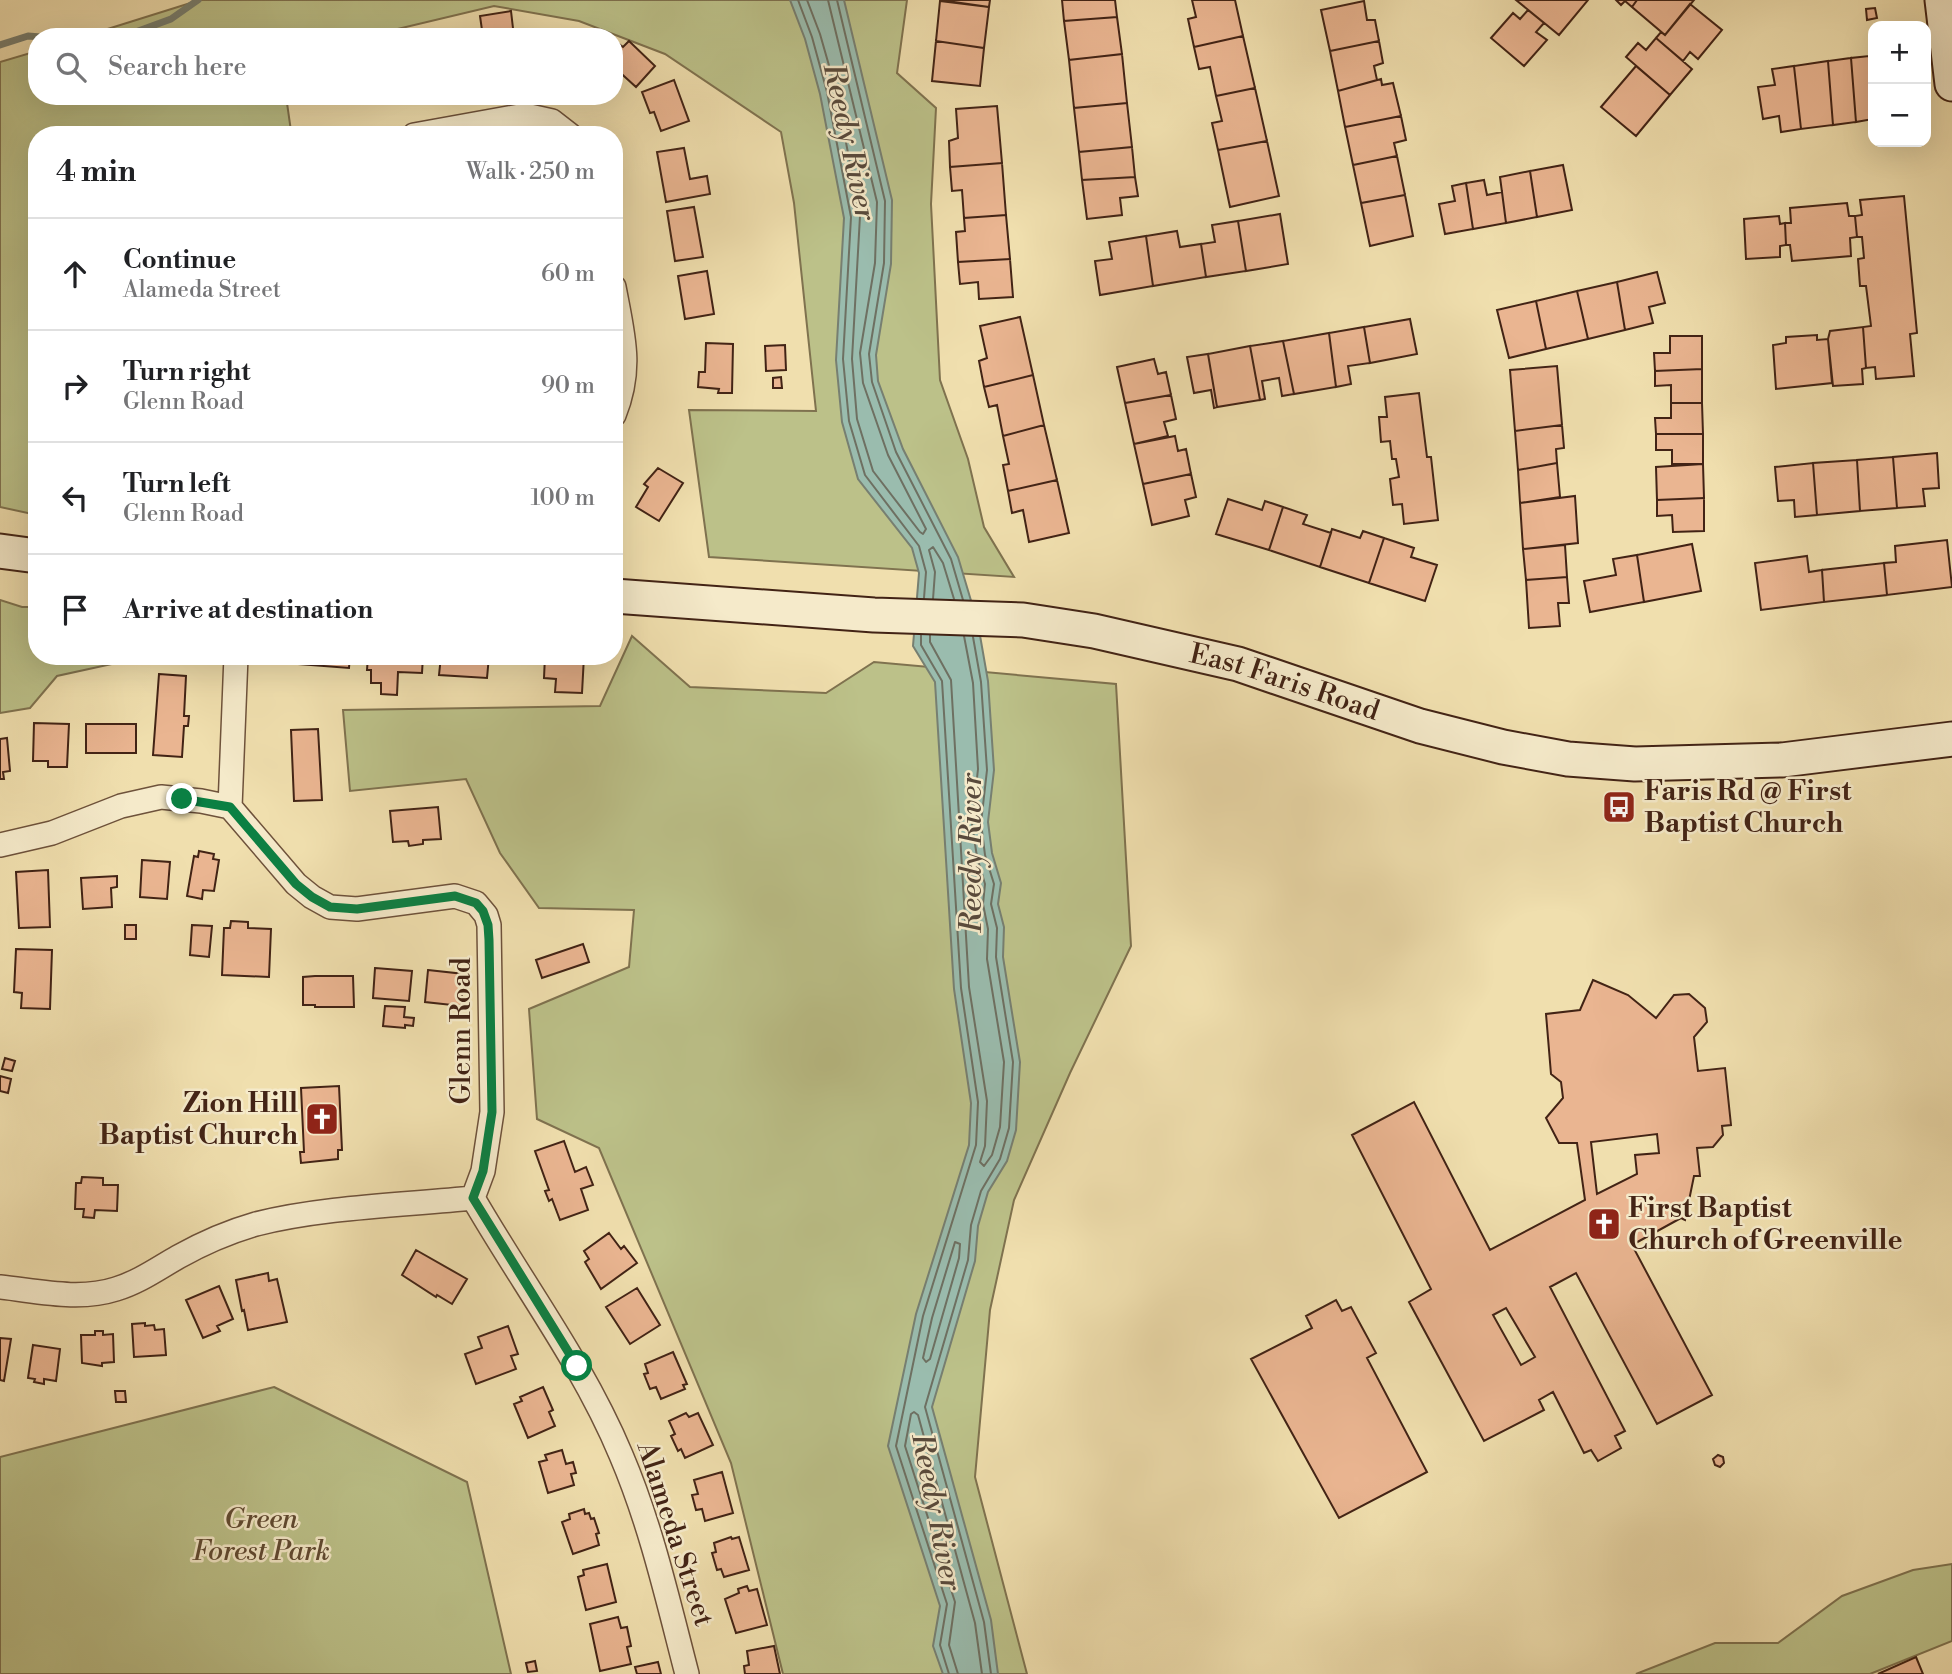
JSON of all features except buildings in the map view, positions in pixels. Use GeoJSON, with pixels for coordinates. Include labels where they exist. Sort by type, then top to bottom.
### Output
{"type":"FeatureCollection","features":[{"type":"Feature","properties":{"kind":"main road"},"geometry":{"type":"LineString","coordinates":[[1942,0],[1952,84]]}},
{"type":"Feature","properties":{"kind":"main road"},"geometry":{"type":"LineString","coordinates":[[0,551],[28,555]]}},
{"type":"Feature","properties":{"kind":"main road","name":"East Faris Road"},"geometry":{"type":"LineString","coordinates":[[623,597],[874,615],[1023,620],[1106,634],[1226,660],[1420,726],[1503,747],[1568,759],[1635,764],[1782,761],[1952,739]]}},
{"type":"Feature","properties":{"kind":"street"},"geometry":{"type":"LineString","coordinates":[[467,126],[525,116],[552,121],[558,126]]}},
{"type":"Feature","properties":{"kind":"street"},"geometry":{"type":"LineString","coordinates":[[623,333],[626,371],[623,389]]}},
{"type":"Feature","properties":{"kind":"street"},"geometry":{"type":"LineString","coordinates":[[0,845],[52,833],[121,806],[161,797],[230,807],[236,665]]}},
{"type":"Feature","properties":{"kind":"street","name":"Glenn Road"},"geometry":{"type":"LineString","coordinates":[[230,807],[296,884],[330,907],[357,909],[455,896],[476,903],[486,915],[489,940],[492,1112],[483,1171],[473,1198]]}},
{"type":"Feature","properties":{"kind":"street"},"geometry":{"type":"LineString","coordinates":[[0,1287],[61,1294],[91,1294],[115,1290],[137,1281],[210,1239],[256,1224],[296,1216],[473,1198]]}},
{"type":"Feature","properties":{"kind":"street","name":"Alameda Street"},"geometry":{"type":"LineString","coordinates":[[473,1198],[577,1366],[621,1455],[643,1515],[687,1674]]}},
{"type":"Feature","properties":{"kind":"green space"},"geometry":{"type":"Polygon","coordinates":[[[200,0],[907,0],[897,73],[936,108],[931,204],[940,380],[968,459],[984,527],[1014,577],[709,557],[689,410],[816,411],[794,203],[781,132],[665,54],[623,38],[623,28],[597,28],[579,21],[494,6],[402,28],[111,28],[200,0]]]}},
{"type":"Feature","properties":{"kind":"green space"},"geometry":{"type":"Polygon","coordinates":[[[28,54],[28,105],[287,105],[290,126],[28,126],[28,513],[0,507],[0,62],[28,54]]]}},
{"type":"Feature","properties":{"kind":"green space"},"geometry":{"type":"Polygon","coordinates":[[[0,600],[28,607],[28,665],[107,665],[57,676],[30,708],[0,713],[0,600]]]}},
{"type":"Feature","properties":{"kind":"green space"},"geometry":{"type":"Polygon","coordinates":[[[632,636],[690,687],[826,693],[874,662],[1116,684],[1131,946],[1070,1073],[1014,1200],[990,1310],[975,1477],[1027,1674],[783,1674],[731,1463],[599,1148],[537,1119],[529,1009],[629,967],[634,910],[539,908],[500,853],[466,779],[350,791],[343,710],[600,706],[619,665],[623,665],[623,656],[632,636]]]}},
{"type":"Feature","properties":{"kind":"green space","name":"Green Forest Park"},"geometry":{"type":"Polygon","coordinates":[[[274,1387],[467,1482],[511,1674],[0,1674],[0,1457],[274,1387]]]}},
{"type":"Feature","properties":{"kind":"green space"},"geometry":{"type":"Polygon","coordinates":[[[1952,1564],[1952,1641],[1870,1674],[1636,1674],[1715,1643],[1778,1643],[1842,1596],[1913,1570],[1952,1564]]]}},
{"type":"Feature","properties":{"kind":"water","name":"Reedy River"},"geometry":{"type":"Polygon","coordinates":[[[790,0],[844,0],[892,200],[891,264],[876,355],[878,381],[903,449],[958,557],[978,624],[988,681],[994,770],[988,822],[992,853],[1001,883],[998,904],[1004,927],[1003,957],[1020,1062],[1016,1130],[1007,1161],[988,1192],[978,1226],[975,1261],[932,1407],[991,1620],[998,1674],[943,1674],[933,1646],[940,1606],[888,1446],[916,1314],[969,1145],[971,1103],[954,989],[935,682],[913,646],[919,573],[912,548],[858,479],[842,422],[836,360],[844,218],[820,94],[805,39],[790,0]]]}},
{"type":"Feature","properties":{"kind":"waterway"},"geometry":{"type":"LineString","coordinates":[[146,28],[171,19],[198,0]]}},
{"type":"Feature","properties":{"kind":"waterway"},"geometry":{"type":"LineString","coordinates":[[0,45],[28,36]]}},
{"type":"Feature","properties":{"kind":"place","name":"Faris Rd @ First Baptist Church"},"geometry":{"type":"Point","coordinates":[1619,807]}},
{"type":"Feature","properties":{"kind":"place","name":"Zion Hill Baptist Church"},"geometry":{"type":"Point","coordinates":[322,1119]}},
{"type":"Feature","properties":{"kind":"place","name":"First Baptist Church of Greenville"},"geometry":{"type":"Point","coordinates":[1604,1224]}},
{"type":"Feature","properties":{"kind":"route"},"geometry":{"type":"LineString","coordinates":[[182,799],[230,807],[296,884],[330,907],[357,909],[455,896],[476,903],[486,915],[489,940],[492,1112],[483,1171],[473,1198],[577,1366]]}}]}
